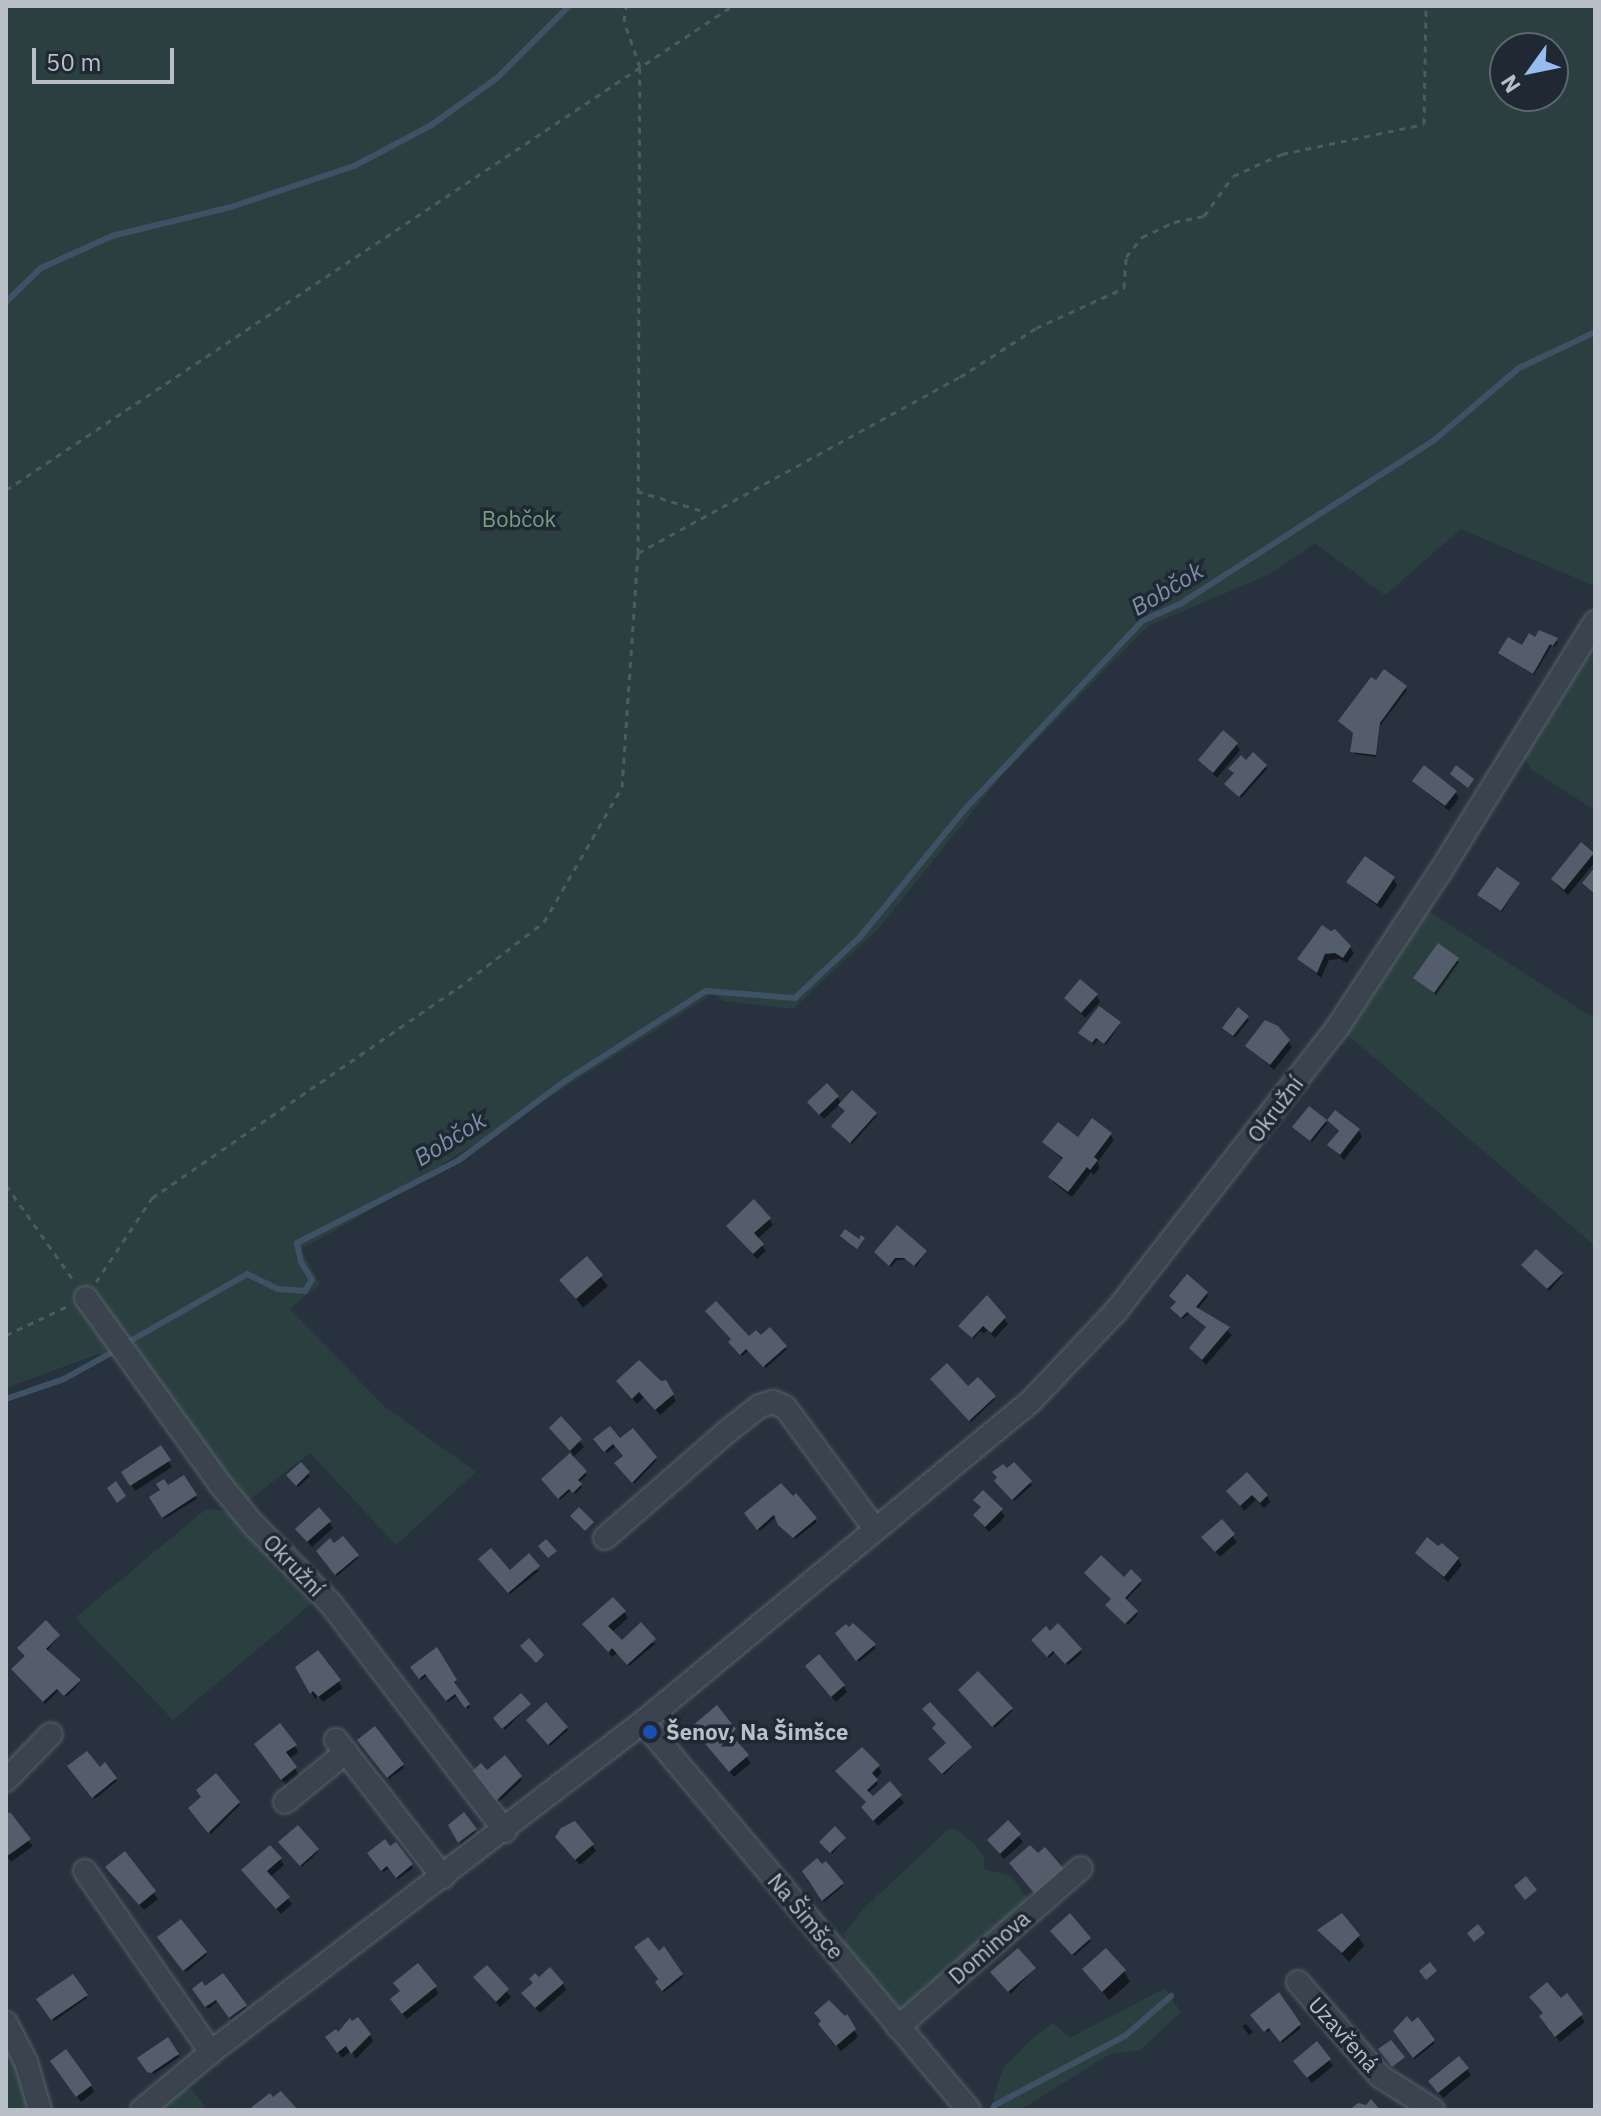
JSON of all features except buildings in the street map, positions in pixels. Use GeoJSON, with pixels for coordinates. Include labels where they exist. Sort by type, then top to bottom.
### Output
{"type":"FeatureCollection","features":[{"type":"Feature","properties":{"kind":"street","name":"Okružní"},"geometry":{"type":"LineString","coordinates":[[142,2110],[211,2052],[505,1831],[643,1722],[1031,1401],[1116,1311],[1335,1031],[1432,885],[1595,622]]}},
{"type":"Feature","properties":{"kind":"street","name":"Okružní"},"geometry":{"type":"LineString","coordinates":[[86,1298],[220,1484],[253,1524],[331,1604],[505,1831]]}},
{"type":"Feature","properties":{"kind":"street"},"geometry":{"type":"LineString","coordinates":[[605,1538],[729,1430],[760,1406],[773,1402],[785,1407],[875,1529]]}},
{"type":"Feature","properties":{"kind":"street","name":"Na Šimšce"},"geometry":{"type":"LineString","coordinates":[[643,1722],[969,2110]]}},
{"type":"Feature","properties":{"kind":"street"},"geometry":{"type":"LineString","coordinates":[[6,1780],[51,1734]]}},
{"type":"Feature","properties":{"kind":"street"},"geometry":{"type":"LineString","coordinates":[[285,1802],[341,1746],[443,1877]]}},
{"type":"Feature","properties":{"kind":"street","name":"Dominova"},"geometry":{"type":"LineString","coordinates":[[898,2027],[1081,1868]]}},
{"type":"Feature","properties":{"kind":"street"},"geometry":{"type":"LineString","coordinates":[[85,1871],[211,2052]]}},
{"type":"Feature","properties":{"kind":"street","name":"Uzavřená"},"geometry":{"type":"LineString","coordinates":[[1298,1982],[1380,2076],[1433,2110]]}},
{"type":"Feature","properties":{"kind":"street"},"geometry":{"type":"LineString","coordinates":[[6,2023],[26,2062],[40,2110]]}},
{"type":"Feature","properties":{"kind":"path"},"geometry":{"type":"LineString","coordinates":[[6,1335],[86,1298],[152,1198],[458,988],[544,922],[622,787],[638,553],[640,67],[624,21],[626,6]]}},
{"type":"Feature","properties":{"kind":"path"},"geometry":{"type":"LineString","coordinates":[[6,490],[732,6]]}},
{"type":"Feature","properties":{"kind":"path"},"geometry":{"type":"LineString","coordinates":[[638,553],[708,512],[960,377],[1036,328],[1124,288],[1126,257],[1142,237],[1174,222],[1204,216],[1233,176],[1282,154],[1424,124],[1426,6]]}},
{"type":"Feature","properties":{"kind":"path"},"geometry":{"type":"LineString","coordinates":[[637,491],[708,512]]}},
{"type":"Feature","properties":{"kind":"path"},"geometry":{"type":"LineString","coordinates":[[6,1185],[86,1298]]}},
{"type":"Feature","properties":{"kind":"green space","name":"Bobčok"},"geometry":{"type":"Polygon","coordinates":[[[6,6],[1595,6],[1595,586],[1461,529],[1385,595],[1315,543],[1270,574],[1148,626],[1001,776],[879,928],[793,1009],[724,1001],[713,994],[352,1221],[301,1249],[320,1284],[290,1309],[385,1407],[476,1472],[396,1545],[310,1453],[244,1504],[143,1363],[98,1354],[6,1388],[6,6]]]}},
{"type":"Feature","properties":{"kind":"green space"},"geometry":{"type":"Polygon","coordinates":[[[1595,636],[1595,810],[1532,770],[1523,757],[1595,636]]]}},
{"type":"Feature","properties":{"kind":"green space"},"geometry":{"type":"Polygon","coordinates":[[[1427,910],[1595,1019],[1595,1246],[1343,1031],[1427,910]]]}},
{"type":"Feature","properties":{"kind":"green space"},"geometry":{"type":"Polygon","coordinates":[[[206,1509],[227,1511],[245,1521],[317,1599],[173,1720],[75,1618],[206,1509]]]}},
{"type":"Feature","properties":{"kind":"green space"},"geometry":{"type":"Polygon","coordinates":[[[950,1828],[975,1845],[984,1857],[984,1869],[1011,1876],[1034,1907],[902,2016],[845,1950],[844,1934],[862,1910],[950,1828]]]}},
{"type":"Feature","properties":{"kind":"green space"},"geometry":{"type":"Polygon","coordinates":[[[1165,1988],[1181,2012],[1140,2050],[1110,2054],[1020,2110],[1002,2110],[993,2099],[1003,2068],[1053,2023],[1070,2038],[1165,1988]]]}},
{"type":"Feature","properties":{"kind":"green space"},"geometry":{"type":"Polygon","coordinates":[[[6,2046],[22,2080],[30,2110],[6,2110],[6,2046]]]}},
{"type":"Feature","properties":{"kind":"green space"},"geometry":{"type":"Polygon","coordinates":[[[185,2089],[192,2090],[208,2110],[156,2110],[185,2089]]]}},
{"type":"Feature","properties":{"kind":"waterway"},"geometry":{"type":"LineString","coordinates":[[6,302],[41,268],[112,236],[231,207],[354,166],[430,126],[497,78],[569,6]]}},
{"type":"Feature","properties":{"kind":"waterway","name":"Bobčok"},"geometry":{"type":"LineString","coordinates":[[125,1344],[247,1274],[278,1289],[305,1291],[312,1280],[301,1262],[297,1243],[459,1160],[565,1081],[706,991],[795,998],[860,937],[966,808],[1142,621],[1180,604],[1433,441],[1519,368],[1595,332]]}},
{"type":"Feature","properties":{"kind":"waterway","name":"Bobčok"},"geometry":{"type":"LineString","coordinates":[[6,1399],[64,1379],[116,1350]]}},
{"type":"Feature","properties":{"kind":"waterway"},"geometry":{"type":"LineString","coordinates":[[992,2110],[995,2105],[1125,2036],[1171,1996]]}},
{"type":"Feature","properties":{"kind":"place","name":"Šenov, Na Šimšce"},"geometry":{"type":"Point","coordinates":[650,1732]}}]}
